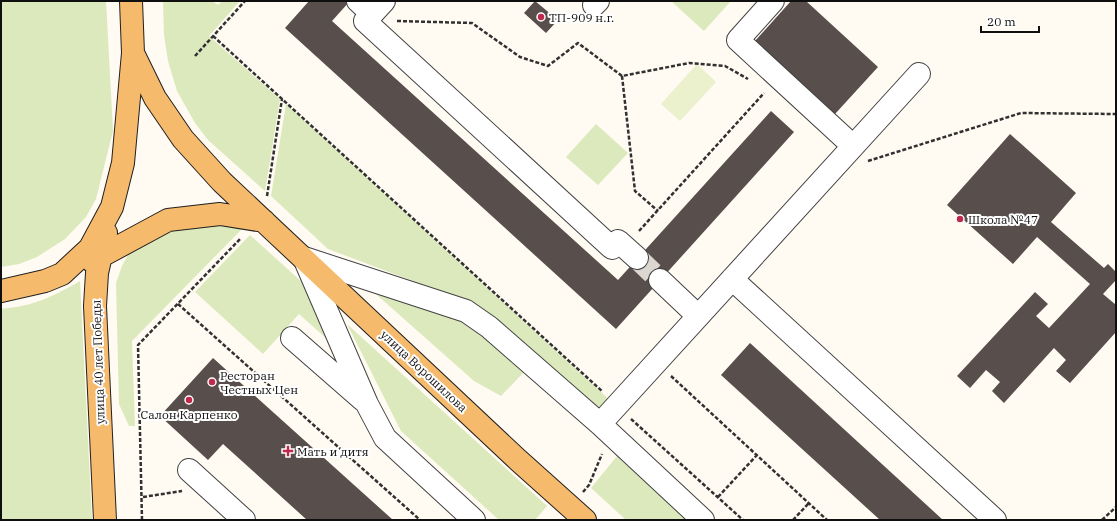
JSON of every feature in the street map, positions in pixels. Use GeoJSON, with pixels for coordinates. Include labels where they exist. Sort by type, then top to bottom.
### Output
{"type":"FeatureCollection","features":[{"type":"Feature","properties":{"kind":"main road"},"geometry":{"type":"LineString","coordinates":[[62,274],[90,248],[112,207],[124,163],[133,53],[132,3]]}},
{"type":"Feature","properties":{"kind":"main road","name":"улица Ворошилова"},"geometry":{"type":"LineString","coordinates":[[133,53],[155,98],[183,139],[222,182],[577,513]]}},
{"type":"Feature","properties":{"kind":"main road","name":"улица 40 лет Победы"},"geometry":{"type":"LineString","coordinates":[[105,520],[95,306],[97,273],[112,207]]}},
{"type":"Feature","properties":{"kind":"main road"},"geometry":{"type":"LineString","coordinates":[[1,291],[44,281],[100,258],[168,220],[220,214],[264,221]]}},
{"type":"Feature","properties":{"kind":"street"},"geometry":{"type":"LineString","coordinates":[[773,1],[738,40],[847,152]]}},
{"type":"Feature","properties":{"kind":"street"},"geometry":{"type":"LineString","coordinates":[[372,6],[365,22],[612,248],[618,241],[631,253]]}},
{"type":"Feature","properties":{"kind":"street"},"geometry":{"type":"LineString","coordinates":[[606,429],[617,406],[919,74]]}},
{"type":"Feature","properties":{"kind":"street"},"geometry":{"type":"LineString","coordinates":[[304,258],[367,404],[385,438],[474,520]]}},
{"type":"Feature","properties":{"kind":"street"},"geometry":{"type":"LineString","coordinates":[[304,258],[466,311],[490,327],[606,429],[703,520]]}},
{"type":"Feature","properties":{"kind":"street"},"geometry":{"type":"LineString","coordinates":[[732,279],[995,520]]}},
{"type":"Feature","properties":{"kind":"street"},"geometry":{"type":"LineString","coordinates":[[660,280],[698,316]]}},
{"type":"Feature","properties":{"kind":"street"},"geometry":{"type":"LineString","coordinates":[[292,338],[367,404]]}},
{"type":"Feature","properties":{"kind":"street"},"geometry":{"type":"LineString","coordinates":[[188,480],[244,520]]}},
{"type":"Feature","properties":{"kind":"path"},"geometry":{"type":"LineString","coordinates":[[195,56],[245,1]]}},
{"type":"Feature","properties":{"kind":"path"},"geometry":{"type":"LineString","coordinates":[[372,6],[389,21],[472,23],[520,57],[548,66],[578,43],[622,76],[635,191],[658,211]]}},
{"type":"Feature","properties":{"kind":"path"},"geometry":{"type":"LineString","coordinates":[[213,36],[743,520]]}},
{"type":"Feature","properties":{"kind":"path"},"geometry":{"type":"LineString","coordinates":[[622,76],[689,63],[725,66],[749,80]]}},
{"type":"Feature","properties":{"kind":"path"},"geometry":{"type":"LineString","coordinates":[[631,253],[658,211],[767,90]]}},
{"type":"Feature","properties":{"kind":"path"},"geometry":{"type":"LineString","coordinates":[[142,520],[143,497],[138,345],[246,232],[264,221],[282,99]]}},
{"type":"Feature","properties":{"kind":"path"},"geometry":{"type":"LineString","coordinates":[[847,152],[852,167],[1021,113],[1116,114]]}},
{"type":"Feature","properties":{"kind":"path"},"geometry":{"type":"LineString","coordinates":[[178,304],[420,520]]}},
{"type":"Feature","properties":{"kind":"path"},"geometry":{"type":"LineString","coordinates":[[666,380],[671,375],[827,520]]}},
{"type":"Feature","properties":{"kind":"path"},"geometry":{"type":"LineString","coordinates":[[577,513],[589,485],[606,429]]}},
{"type":"Feature","properties":{"kind":"path"},"geometry":{"type":"LineString","coordinates":[[718,498],[757,455]]}},
{"type":"Feature","properties":{"kind":"path"},"geometry":{"type":"LineString","coordinates":[[143,497],[188,480]]}},
{"type":"Feature","properties":{"kind":"path"},"geometry":{"type":"LineString","coordinates":[[793,520],[809,503]]}},
{"type":"Feature","properties":{"kind":"path"},"geometry":{"type":"LineString","coordinates":[[1102,520],[1116,507]]}},
{"type":"Feature","properties":{"kind":"green space"},"geometry":{"type":"Polygon","coordinates":[[[1,1],[106,1],[113,131],[96,199],[86,217],[65,239],[37,257],[19,264],[1,267],[1,1]]]}},
{"type":"Feature","properties":{"kind":"green space"},"geometry":{"type":"Polygon","coordinates":[[[163,1],[212,1],[218,5],[222,1],[240,1],[209,36],[280,99],[265,191],[208,140],[195,123],[177,91],[168,61],[164,35],[163,1]]]}},
{"type":"Feature","properties":{"kind":"green space"},"geometry":{"type":"Polygon","coordinates":[[[671,1],[731,1],[704,31],[671,1]]]}},
{"type":"Feature","properties":{"kind":"green space"},"geometry":{"type":"Polygon","coordinates":[[[697,64],[716,82],[680,121],[661,104],[697,64]]]}},
{"type":"Feature","properties":{"kind":"green space"},"geometry":{"type":"Polygon","coordinates":[[[286,104],[613,403],[599,410],[458,298],[328,249],[271,196],[286,104]]]}},
{"type":"Feature","properties":{"kind":"green space"},"geometry":{"type":"Polygon","coordinates":[[[596,124],[628,153],[598,185],[566,157],[596,124]]]}},
{"type":"Feature","properties":{"kind":"green space"},"geometry":{"type":"Polygon","coordinates":[[[231,224],[242,229],[132,341],[135,426],[129,426],[119,404],[116,283],[122,266],[129,253],[163,229],[231,224]]]}},
{"type":"Feature","properties":{"kind":"green space"},"geometry":{"type":"Polygon","coordinates":[[[250,235],[303,283],[337,348],[299,314],[263,354],[195,292],[250,235]]]}},
{"type":"Feature","properties":{"kind":"green space"},"geometry":{"type":"Polygon","coordinates":[[[80,281],[92,520],[1,520],[1,309],[23,306],[42,300],[80,281]]]}},
{"type":"Feature","properties":{"kind":"green space"},"geometry":{"type":"Polygon","coordinates":[[[368,287],[463,318],[524,372],[501,396],[474,381],[368,287]]]}},
{"type":"Feature","properties":{"kind":"green space"},"geometry":{"type":"Polygon","coordinates":[[[347,324],[547,506],[535,520],[499,520],[401,431],[347,324]]]}},
{"type":"Feature","properties":{"kind":"green space"},"geometry":{"type":"Polygon","coordinates":[[[617,456],[687,520],[626,520],[591,488],[617,456]]]}},
{"type":"Feature","properties":{"kind":"building"},"geometry":{"type":"Polygon","coordinates":[[[309,1],[350,1],[332,21],[618,280],[771,111],[794,132],[616,329],[285,28],[309,1]]]}},
{"type":"Feature","properties":{"kind":"building","name":"ТП-909 н.г."},"geometry":{"type":"Polygon","coordinates":[[[535,1],[558,20],[546,33],[524,13],[535,1]]]}},
{"type":"Feature","properties":{"kind":"building"},"geometry":{"type":"Polygon","coordinates":[[[791,1],[806,1],[878,67],[835,114],[755,41],[791,1]]]}},
{"type":"Feature","properties":{"kind":"building"},"geometry":{"type":"Polygon","coordinates":[[[1010,134],[1076,193],[1051,222],[1104,268],[1108,264],[1116,272],[1116,280],[1103,294],[1116,305],[1116,332],[1070,383],[1056,371],[1066,360],[1054,348],[1004,403],[992,391],[1000,382],[986,370],[970,388],[957,376],[1035,292],[1048,304],[1036,316],[1049,328],[1090,284],[1037,237],[1013,264],[947,205],[1010,134]]]}},
{"type":"Feature","properties":{"kind":"building"},"geometry":{"type":"Polygon","coordinates":[[[750,343],[943,520],[880,520],[721,375],[750,343]]]}},
{"type":"Feature","properties":{"kind":"building"},"geometry":{"type":"Polygon","coordinates":[[[213,358],[393,520],[307,520],[223,444],[208,460],[160,416],[213,358]]]}},
{"type":"Feature","properties":{"kind":"tunnel"},"geometry":{"type":"LineString","coordinates":[[637,258],[660,280]]}},
{"type":"Feature","properties":{"kind":"place","name":"ТП-909 н.г."},"geometry":{"type":"Point","coordinates":[541,17]}},
{"type":"Feature","properties":{"kind":"place","name":"Школа №47"},"geometry":{"type":"Point","coordinates":[960,219]}},
{"type":"Feature","properties":{"kind":"place","name":"Ресторан Честных Цен"},"geometry":{"type":"Point","coordinates":[212,382]}},
{"type":"Feature","properties":{"kind":"place","name":"Салон Карпенко"},"geometry":{"type":"Point","coordinates":[189,400]}},
{"type":"Feature","properties":{"kind":"place","name":"Мать и дитя"},"geometry":{"type":"Point","coordinates":[288,451]}}]}
